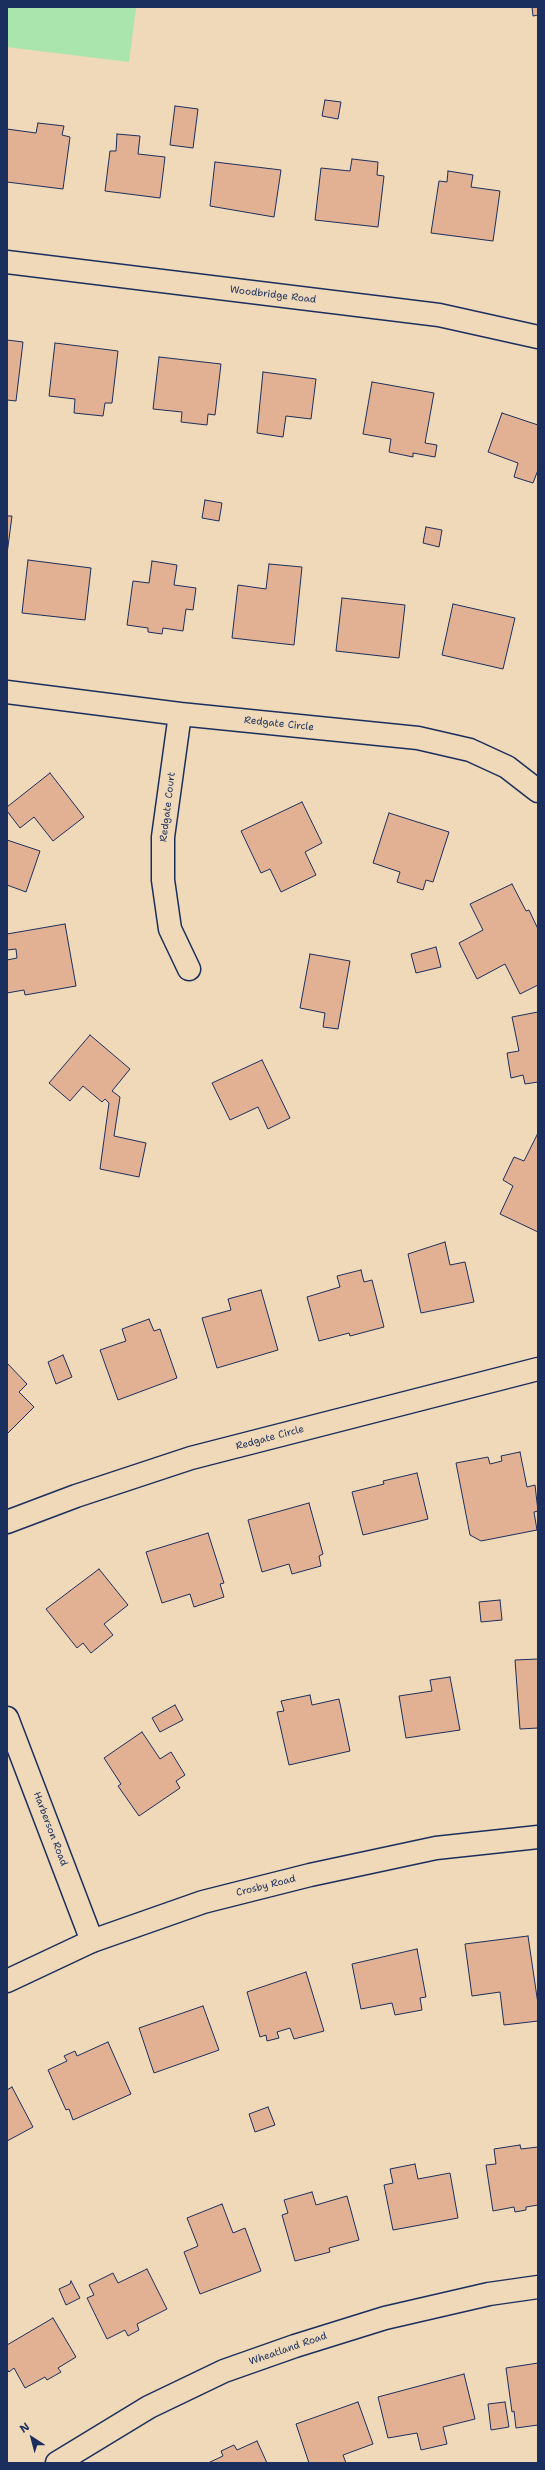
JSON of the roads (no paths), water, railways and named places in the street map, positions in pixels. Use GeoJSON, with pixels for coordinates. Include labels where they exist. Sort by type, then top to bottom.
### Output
{"type":"FeatureCollection","features":[{"type":"Feature","properties":{"kind":"street","name":"Woodbridge Road"},"geometry":{"type":"LineString","coordinates":[[7,262],[439,315],[538,337]]}},
{"type":"Feature","properties":{"kind":"street","name":"Redgate Circle"},"geometry":{"type":"LineString","coordinates":[[7,692],[180,714],[418,738],[470,750],[507,767],[538,791]]}},
{"type":"Feature","properties":{"kind":"street","name":"Redgate Court"},"geometry":{"type":"LineString","coordinates":[[180,714],[163,837],[163,880],[170,929],[189,969]]}},
{"type":"Feature","properties":{"kind":"street","name":"Redgate Circle"},"geometry":{"type":"LineString","coordinates":[[7,1522],[76,1496],[191,1458],[538,1369]]}},
{"type":"Feature","properties":{"kind":"street","name":"Harberson Road"},"geometry":{"type":"LineString","coordinates":[[7,1718],[92,1940]]}},
{"type":"Feature","properties":{"kind":"street","name":"Crosby Road"},"geometry":{"type":"LineString","coordinates":[[7,1982],[92,1940],[203,1902],[310,1875],[436,1848],[538,1837]]}},
{"type":"Feature","properties":{"kind":"street","name":"Wheatland Road"},"geometry":{"type":"LineString","coordinates":[[56,2463],[149,2408],[224,2371],[295,2346],[385,2318],[489,2294],[538,2287]]}}]}
